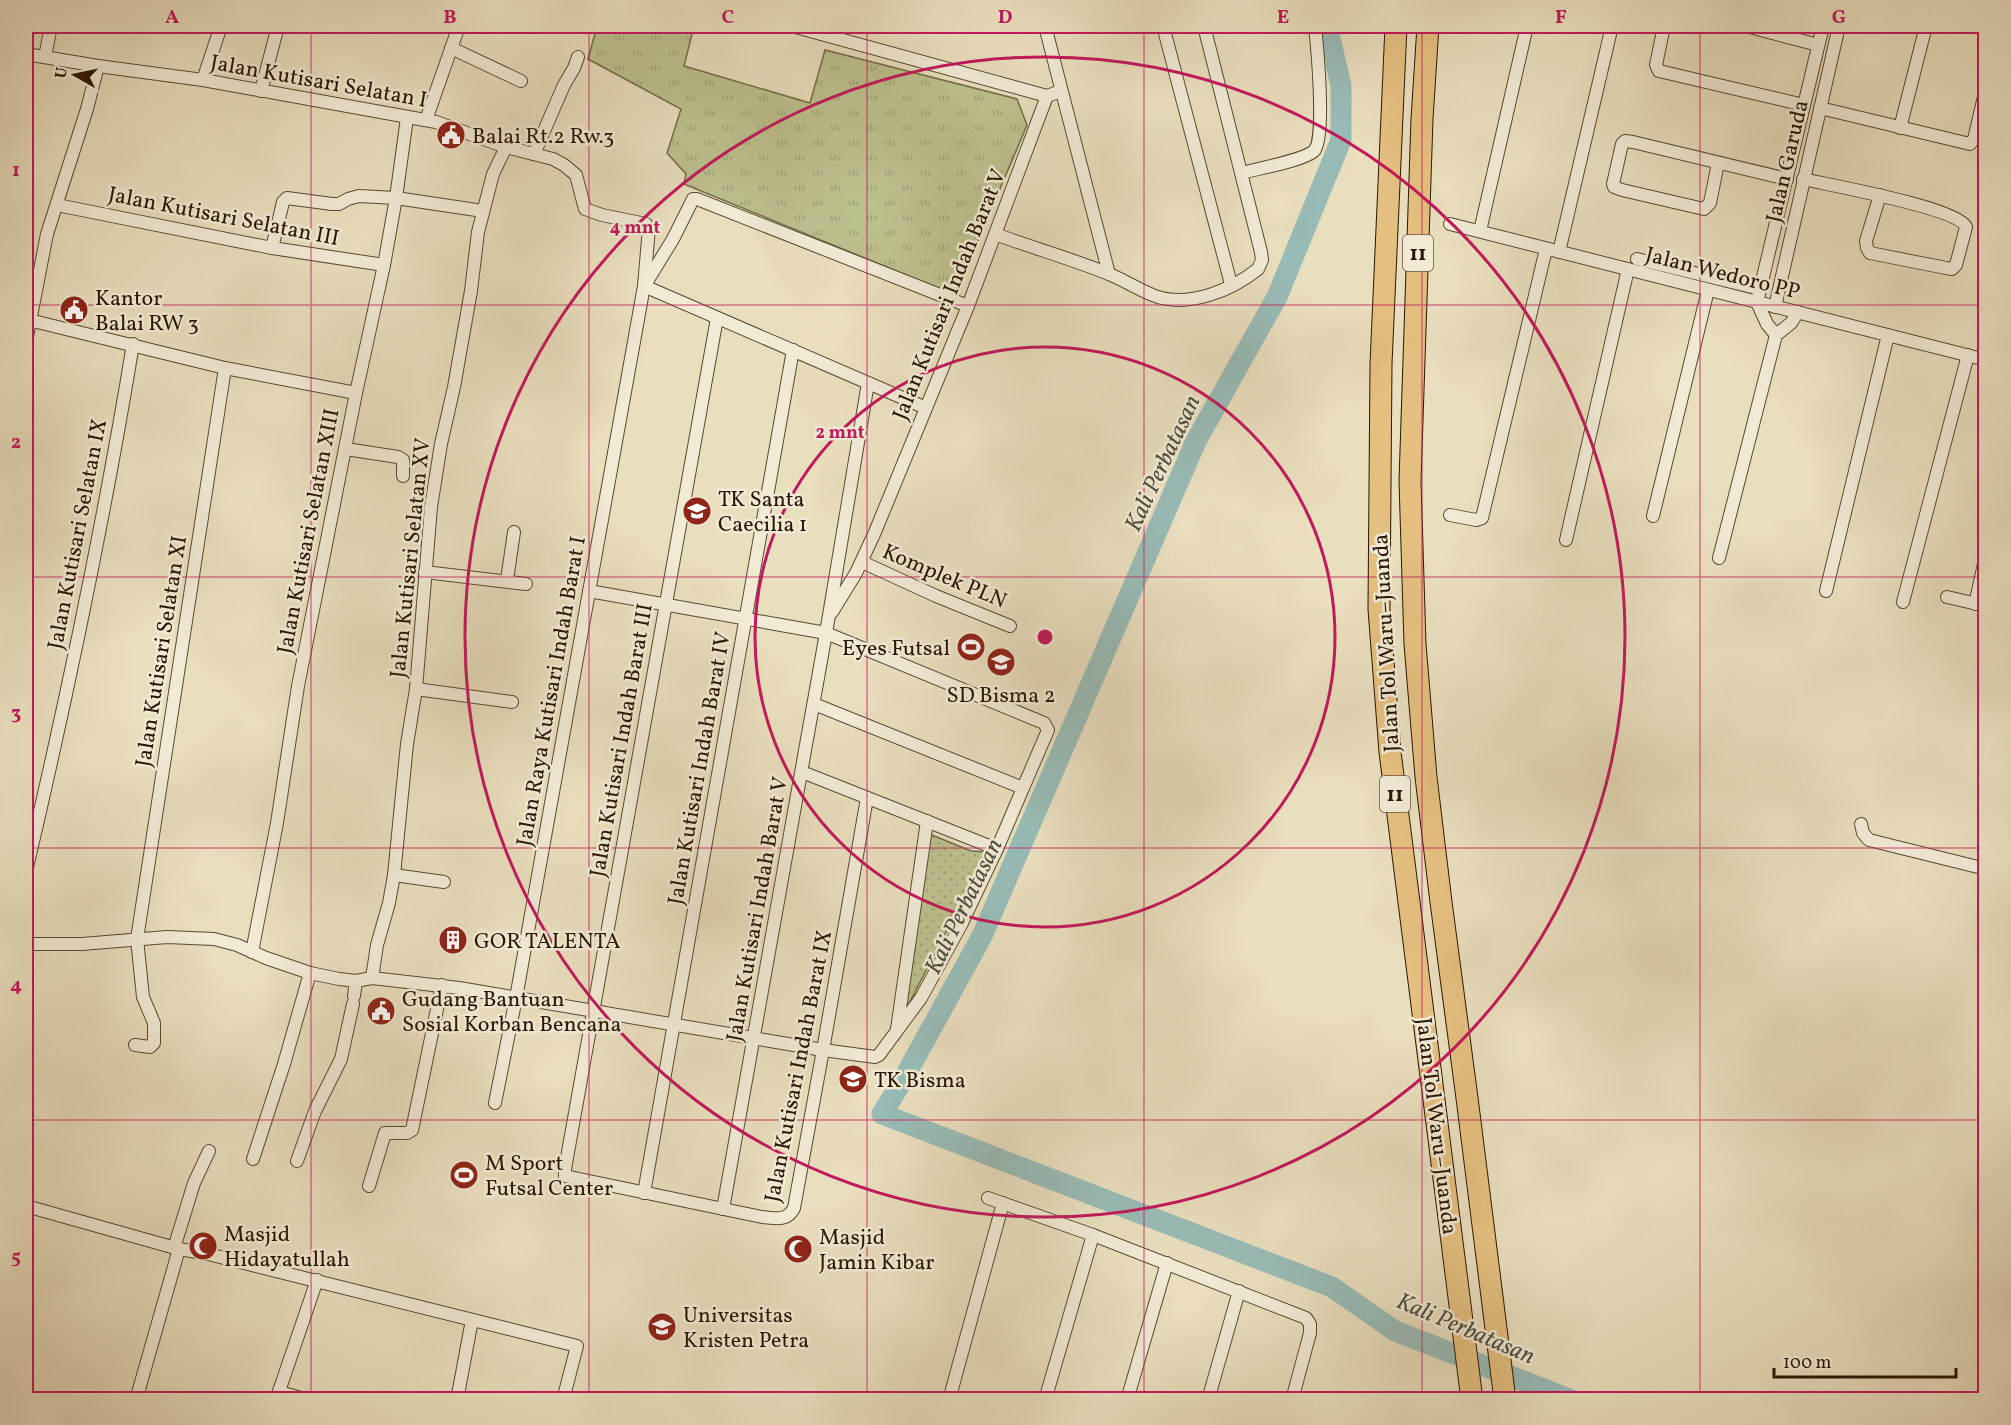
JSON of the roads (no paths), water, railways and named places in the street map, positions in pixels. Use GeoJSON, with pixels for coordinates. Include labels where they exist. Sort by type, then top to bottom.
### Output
{"type":"FeatureCollection","features":[{"type":"Feature","properties":{"kind":"highway","name":"Jalan Tol Waru–Juanda"},"geometry":{"type":"LineString","coordinates":[[1396,26],[1381,364],[1378,609],[1383,683],[1398,818],[1472,1400]]}},
{"type":"Feature","properties":{"kind":"highway","name":"Jalan Tol Waru–Juanda"},"geometry":{"type":"LineString","coordinates":[[1428,26],[1422,119],[1410,481],[1415,644],[1426,777],[1505,1400]]}},
{"type":"Feature","properties":{"kind":"street"},"geometry":{"type":"LineString","coordinates":[[45,57],[51,26]]}},
{"type":"Feature","properties":{"kind":"street"},"geometry":{"type":"LineString","coordinates":[[203,80],[221,26]]}},
{"type":"Feature","properties":{"kind":"street"},"geometry":{"type":"LineString","coordinates":[[261,91],[279,26]]}},
{"type":"Feature","properties":{"kind":"street"},"geometry":{"type":"LineString","coordinates":[[426,120],[459,26]]}},
{"type":"Feature","properties":{"kind":"street"},"geometry":{"type":"LineString","coordinates":[[792,26],[832,31],[1047,96],[1061,91]]}},
{"type":"Feature","properties":{"kind":"street"},"geometry":{"type":"LineString","coordinates":[[1045,26],[1109,274]]}},
{"type":"Feature","properties":{"kind":"street"},"geometry":{"type":"LineString","coordinates":[[1163,26],[1231,285]]}},
{"type":"Feature","properties":{"kind":"street"},"geometry":{"type":"LineString","coordinates":[[995,234],[1109,274],[1155,296],[1183,300],[1208,296],[1258,269],[1262,260],[1204,26]]}},
{"type":"Feature","properties":{"kind":"street"},"geometry":{"type":"LineString","coordinates":[[1242,173],[1302,157],[1317,146],[1320,115],[1315,26]]}},
{"type":"Feature","properties":{"kind":"street"},"geometry":{"type":"LineString","coordinates":[[1480,231],[1527,26]]}},
{"type":"Feature","properties":{"kind":"street"},"geometry":{"type":"LineString","coordinates":[[1560,252],[1612,26]]}},
{"type":"Feature","properties":{"kind":"street"},"geometry":{"type":"LineString","coordinates":[[1664,26],[1656,65],[1659,71],[1804,105]]}},
{"type":"Feature","properties":{"kind":"street"},"geometry":{"type":"LineString","coordinates":[[1746,26],[1818,45]]}},
{"type":"Feature","properties":{"kind":"street","name":"Jalan Garuda"},"geometry":{"type":"LineString","coordinates":[[1757,302],[1823,26]]}},
{"type":"Feature","properties":{"kind":"street","name":"Jalan Garuda"},"geometry":{"type":"LineString","coordinates":[[1775,307],[1839,26]]}},
{"type":"Feature","properties":{"kind":"street"},"geometry":{"type":"LineString","coordinates":[[1900,128],[1926,26]]}},
{"type":"Feature","properties":{"kind":"street"},"geometry":{"type":"LineString","coordinates":[[451,48],[521,81]]}},
{"type":"Feature","properties":{"kind":"street","name":"Jalan Kutisari Selatan I"},"geometry":{"type":"LineString","coordinates":[[26,54],[203,80],[426,120],[506,147],[554,159],[576,175],[583,206],[587,211],[648,226],[644,286]]}},
{"type":"Feature","properties":{"kind":"street"},"geometry":{"type":"LineString","coordinates":[[534,154],[578,57]]}},
{"type":"Feature","properties":{"kind":"street"},"geometry":{"type":"LineString","coordinates":[[26,342],[47,234],[87,109],[98,66]]}},
{"type":"Feature","properties":{"kind":"street"},"geometry":{"type":"LineString","coordinates":[[1812,74],[1827,77]]}},
{"type":"Feature","properties":{"kind":"street"},"geometry":{"type":"LineString","coordinates":[[1820,108],[1972,143],[1986,88]]}},
{"type":"Feature","properties":{"kind":"street","name":"Jalan Kutisari Indah Barat V"},"geometry":{"type":"LineString","coordinates":[[829,616],[862,562],[968,306],[1047,96]]}},
{"type":"Feature","properties":{"kind":"street","name":"Jalan Kutisari Selatan XIII"},"geometry":{"type":"LineString","coordinates":[[252,952],[277,823],[298,686],[356,393],[384,265],[407,118]]}},
{"type":"Feature","properties":{"kind":"street"},"geometry":{"type":"LineString","coordinates":[[1718,163],[1709,204],[1704,209],[1622,190],[1614,187],[1613,184],[1622,144],[1625,141],[1786,179]]}},
{"type":"Feature","properties":{"kind":"street","name":"Jalan Kutisari Selatan XV"},"geometry":{"type":"LineString","coordinates":[[372,978],[377,945],[394,875],[407,744],[416,689],[431,507],[441,444],[471,291],[478,232],[493,174],[506,147]]}},
{"type":"Feature","properties":{"kind":"street"},"geometry":{"type":"LineString","coordinates":[[1793,150],[1809,155]]}},
{"type":"Feature","properties":{"kind":"street"},"geometry":{"type":"LineString","coordinates":[[1803,179],[1880,195],[1931,209],[1965,223],[1966,227],[1956,265],[1952,269],[1870,253],[1866,241],[1880,195]]}},
{"type":"Feature","properties":{"kind":"street"},"geometry":{"type":"LineString","coordinates":[[272,248],[283,202],[287,198],[339,204],[359,196],[396,198],[483,211]]}},
{"type":"Feature","properties":{"kind":"street"},"geometry":{"type":"LineString","coordinates":[[926,408],[644,286],[674,238],[693,199],[968,306]]}},
{"type":"Feature","properties":{"kind":"street","name":"Jalan Kutisari Selatan III"},"geometry":{"type":"LineString","coordinates":[[57,205],[272,248],[384,265]]}},
{"type":"Feature","properties":{"kind":"street","name":"Jalan Wedoro PP"},"geometry":{"type":"LineString","coordinates":[[1450,224],[1986,360]]}},
{"type":"Feature","properties":{"kind":"street"},"geometry":{"type":"LineString","coordinates":[[1450,515],[1476,520],[1482,518],[1546,249]]}},
{"type":"Feature","properties":{"kind":"street"},"geometry":{"type":"LineString","coordinates":[[1637,259],[1760,289]]}},
{"type":"Feature","properties":{"kind":"street"},"geometry":{"type":"LineString","coordinates":[[1767,263],[1784,267]]}},
{"type":"Feature","properties":{"kind":"street"},"geometry":{"type":"LineString","coordinates":[[1566,540],[1628,269]]}},
{"type":"Feature","properties":{"kind":"street","name":"Jalan Raya Kutisari Indah Barat I"},"geometry":{"type":"LineString","coordinates":[[495,1102],[516,998],[644,286]]}},
{"type":"Feature","properties":{"kind":"street"},"geometry":{"type":"LineString","coordinates":[[1653,516],[1708,290]]}},
{"type":"Feature","properties":{"kind":"street"},"geometry":{"type":"LineString","coordinates":[[1757,302],[1767,324],[1776,335]]}},
{"type":"Feature","properties":{"kind":"street"},"geometry":{"type":"LineString","coordinates":[[1719,558],[1776,335],[1791,323],[1798,312]]}},
{"type":"Feature","properties":{"kind":"street","name":"Jalan Kutisari Indah Barat III"},"geometry":{"type":"LineString","coordinates":[[564,1169],[717,318]]}},
{"type":"Feature","properties":{"kind":"street"},"geometry":{"type":"LineString","coordinates":[[29,320],[225,368],[356,393]]}},
{"type":"Feature","properties":{"kind":"street"},"geometry":{"type":"LineString","coordinates":[[1826,591],[1888,335]]}},
{"type":"Feature","properties":{"kind":"street","name":"Jalan Kutisari Selatan IX"},"geometry":{"type":"LineString","coordinates":[[26,872],[51,767],[94,557],[134,344]]}},
{"type":"Feature","properties":{"kind":"street","name":"Jalan Kutisari Indah Barat IV"},"geometry":{"type":"LineString","coordinates":[[644,1193],[793,350]]}},
{"type":"Feature","properties":{"kind":"street"},"geometry":{"type":"LineString","coordinates":[[1903,602],[1968,355]]}},
{"type":"Feature","properties":{"kind":"street","name":"Jalan Kutisari Selatan XI"},"geometry":{"type":"LineString","coordinates":[[135,1045],[153,1046],[155,1039],[154,1023],[143,997],[137,939],[225,368]]}},
{"type":"Feature","properties":{"kind":"street","name":"Jalan Kutisari Indah Barat V"},"geometry":{"type":"LineString","coordinates":[[723,1209],[814,704],[868,383]]}},
{"type":"Feature","properties":{"kind":"street"},"geometry":{"type":"LineString","coordinates":[[346,449],[403,460],[405,463],[403,476]]}},
{"type":"Feature","properties":{"kind":"street"},"geometry":{"type":"LineString","coordinates":[[507,580],[514,532]]}},
{"type":"Feature","properties":{"kind":"street"},"geometry":{"type":"LineString","coordinates":[[1947,597],[1980,605],[1986,555]]}},
{"type":"Feature","properties":{"kind":"street","name":"Komplek PLN"},"geometry":{"type":"LineString","coordinates":[[862,562],[936,596],[1010,626]]}},
{"type":"Feature","properties":{"kind":"street"},"geometry":{"type":"LineString","coordinates":[[425,572],[526,584]]}},
{"type":"Feature","properties":{"kind":"street"},"geometry":{"type":"LineString","coordinates":[[26,944],[82,944],[166,937],[214,939],[237,945],[310,973],[356,981],[372,978],[442,985],[877,1057],[921,998],[953,940],[997,849],[1047,733],[1044,723],[826,633],[590,591]]}},
{"type":"Feature","properties":{"kind":"street"},"geometry":{"type":"LineString","coordinates":[[416,689],[512,702]]}},
{"type":"Feature","properties":{"kind":"street"},"geometry":{"type":"LineString","coordinates":[[814,704],[1023,788]]}},
{"type":"Feature","properties":{"kind":"street"},"geometry":{"type":"LineString","coordinates":[[802,772],[997,849]]}},
{"type":"Feature","properties":{"kind":"street","name":"Jalan Kutisari Indah Barat IX"},"geometry":{"type":"LineString","coordinates":[[564,1169],[565,1176],[569,1178],[723,1209],[778,1219],[791,1214],[824,1050],[867,798]]}},
{"type":"Feature","properties":{"kind":"street"},"geometry":{"type":"LineString","coordinates":[[896,1033],[927,821]]}},
{"type":"Feature","properties":{"kind":"street"},"geometry":{"type":"LineString","coordinates":[[1861,824],[1863,833],[1869,840],[1986,868]]}},
{"type":"Feature","properties":{"kind":"street"},"geometry":{"type":"LineString","coordinates":[[394,875],[444,882]]}},
{"type":"Feature","properties":{"kind":"street"},"geometry":{"type":"LineString","coordinates":[[253,1159],[284,1064],[310,973]]}},
{"type":"Feature","properties":{"kind":"street"},"geometry":{"type":"LineString","coordinates":[[297,1161],[315,1111],[341,1059],[356,981]]}},
{"type":"Feature","properties":{"kind":"street"},"geometry":{"type":"LineString","coordinates":[[369,1186],[385,1133],[407,1133],[411,1130],[442,985]]}},
{"type":"Feature","properties":{"kind":"street"},"geometry":{"type":"LineString","coordinates":[[136,1400],[194,1183],[209,1151]]}},
{"type":"Feature","properties":{"kind":"street"},"geometry":{"type":"LineString","coordinates":[[988,1198],[1093,1235],[1306,1318],[1310,1324],[1310,1333],[1292,1400]]}},
{"type":"Feature","properties":{"kind":"street"},"geometry":{"type":"LineString","coordinates":[[949,1400],[1003,1203]]}},
{"type":"Feature","properties":{"kind":"street"},"geometry":{"type":"LineString","coordinates":[[26,1206],[176,1248],[317,1280],[577,1346],[563,1400]]}},
{"type":"Feature","properties":{"kind":"street"},"geometry":{"type":"LineString","coordinates":[[1045,1400],[1093,1235]]}},
{"type":"Feature","properties":{"kind":"street"},"geometry":{"type":"LineString","coordinates":[[1127,1400],[1167,1263]]}},
{"type":"Feature","properties":{"kind":"street"},"geometry":{"type":"LineString","coordinates":[[309,1400],[278,1396],[317,1280]]}},
{"type":"Feature","properties":{"kind":"street"},"geometry":{"type":"LineString","coordinates":[[1208,1400],[1239,1291]]}},
{"type":"Feature","properties":{"kind":"street"},"geometry":{"type":"LineString","coordinates":[[457,1400],[472,1320]]}},
{"type":"Feature","properties":{"kind":"waterway","name":"Kali Perbatasan"},"geometry":{"type":"LineString","coordinates":[[1327,26],[1341,85],[1341,140],[1277,297],[1196,441],[982,936],[882,1114],[1332,1287],[1395,1331],[1572,1400]]}},
{"type":"Feature","properties":{"kind":"place","name":"Balai Rt.2 Rw.3"},"geometry":{"type":"Point","coordinates":[451,135]}},
{"type":"Feature","properties":{"kind":"place","name":"Kantor Balai RW 3"},"geometry":{"type":"Point","coordinates":[74,310]}},
{"type":"Feature","properties":{"kind":"place","name":"TK Santa Caecilia 1"},"geometry":{"type":"Point","coordinates":[697,511]}},
{"type":"Feature","properties":{"kind":"place","name":"Eyes Futsal"},"geometry":{"type":"Point","coordinates":[971,647]}},
{"type":"Feature","properties":{"kind":"place","name":"SD Bisma 2"},"geometry":{"type":"Point","coordinates":[1001,662]}},
{"type":"Feature","properties":{"kind":"place","name":"GOR TALENTA"},"geometry":{"type":"Point","coordinates":[453,940]}},
{"type":"Feature","properties":{"kind":"place","name":"Gudang Bantuan Sosial Korban Bencana"},"geometry":{"type":"Point","coordinates":[381,1011]}},
{"type":"Feature","properties":{"kind":"place","name":"TK Bisma"},"geometry":{"type":"Point","coordinates":[853,1079]}},
{"type":"Feature","properties":{"kind":"place","name":"M Sport Futsal Center"},"geometry":{"type":"Point","coordinates":[464,1175]}},
{"type":"Feature","properties":{"kind":"place","name":"Masjid Hidayatullah"},"geometry":{"type":"Point","coordinates":[203,1246]}},
{"type":"Feature","properties":{"kind":"place","name":"Masjid Jamin Kibar"},"geometry":{"type":"Point","coordinates":[798,1249]}},
{"type":"Feature","properties":{"kind":"place","name":"Universitas Kristen Petra"},"geometry":{"type":"Point","coordinates":[662,1327]}}]}
